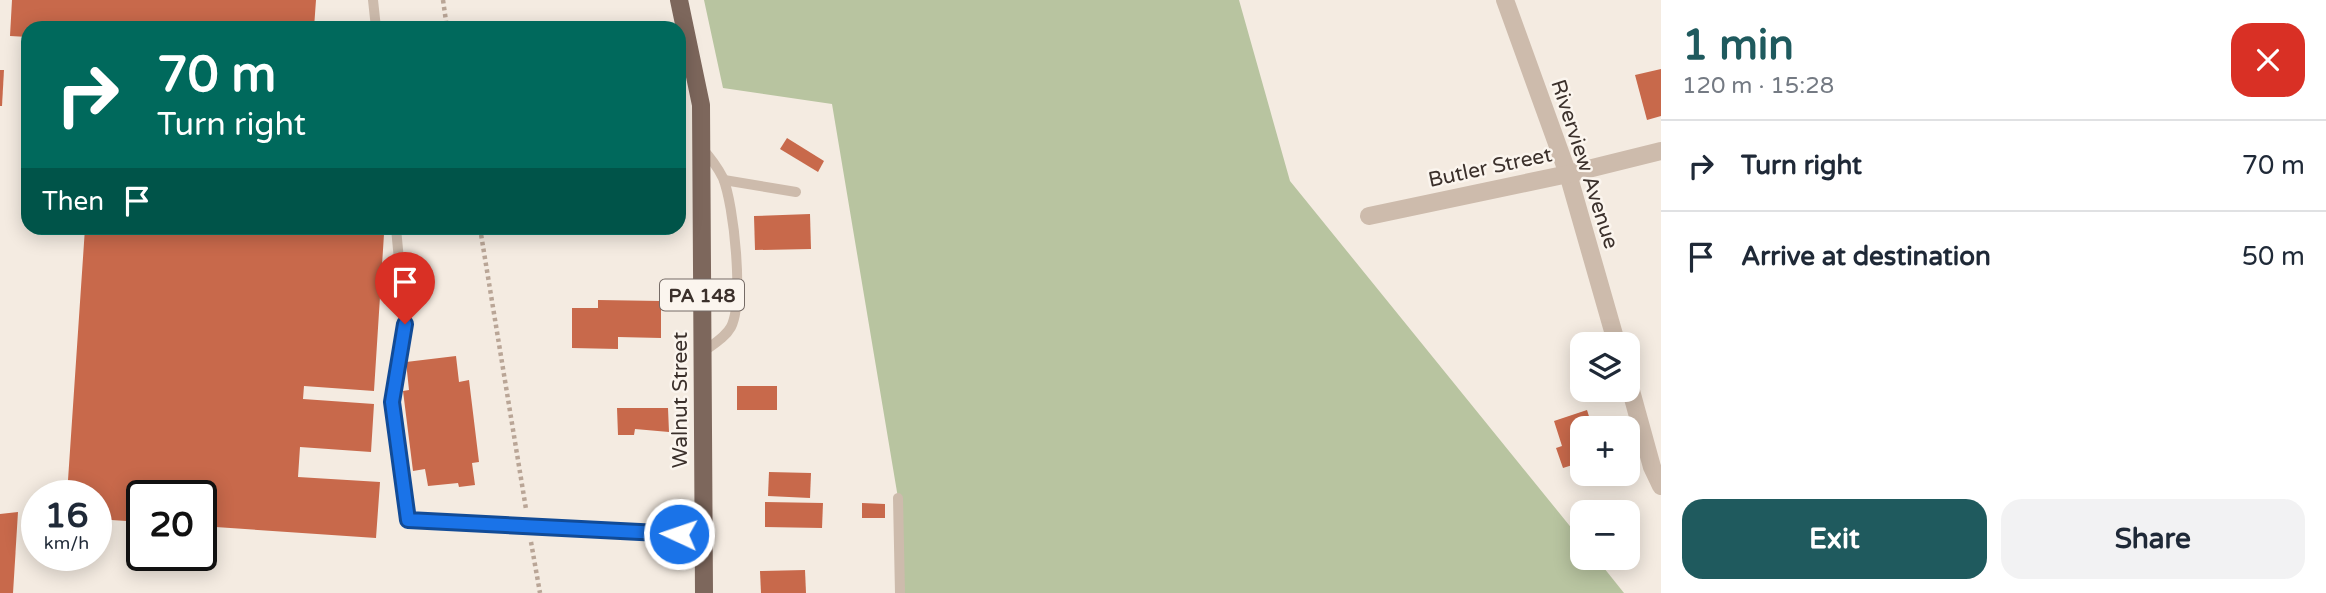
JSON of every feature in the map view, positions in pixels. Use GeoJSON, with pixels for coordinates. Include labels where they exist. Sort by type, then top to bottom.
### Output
{"type":"FeatureCollection","features":[{"type":"Feature","properties":{"kind":"main road","name":"Walnut Street"},"geometry":{"type":"LineString","coordinates":[[679,0],[683,21]]}},
{"type":"Feature","properties":{"kind":"main road","name":"Walnut Street"},"geometry":{"type":"LineString","coordinates":[[686,34],[701,106],[704,593]]}},
{"type":"Feature","properties":{"kind":"street","name":"Riverview Avenue"},"geometry":{"type":"LineString","coordinates":[[1505,0],[1568,174],[1613,332]]}},
{"type":"Feature","properties":{"kind":"street","name":"Butler Street"},"geometry":{"type":"LineString","coordinates":[[1369,216],[1568,174],[1661,151]]}},
{"type":"Feature","properties":{"kind":"street"},"geometry":{"type":"LineString","coordinates":[[1635,402],[1661,486]]}},
{"type":"Feature","properties":{"kind":"lane"},"geometry":{"type":"LineString","coordinates":[[373,0],[375,21]]}},
{"type":"Feature","properties":{"kind":"lane"},"geometry":{"type":"LineString","coordinates":[[701,147],[715,163],[724,180],[733,219],[737,294],[730,328],[703,352]]}},
{"type":"Feature","properties":{"kind":"lane"},"geometry":{"type":"LineString","coordinates":[[724,180],[796,192]]}},
{"type":"Feature","properties":{"kind":"lane"},"geometry":{"type":"LineString","coordinates":[[397,235],[405,324],[392,402],[408,520],[704,536]]}},
{"type":"Feature","properties":{"kind":"lane"},"geometry":{"type":"LineString","coordinates":[[898,498],[900,593]]}},
{"type":"Feature","properties":{"kind":"path"},"geometry":{"type":"LineString","coordinates":[[443,0],[446,21]]}},
{"type":"Feature","properties":{"kind":"path"},"geometry":{"type":"LineString","coordinates":[[481,235],[540,593]]}},
{"type":"Feature","properties":{"kind":"green space"},"geometry":{"type":"Polygon","coordinates":[[[704,0],[1239,0],[1290,181],[1570,526],[1570,570],[1606,570],[1624,593],[899,593],[898,498],[832,104],[723,88],[704,0]]]}},
{"type":"Feature","properties":{"kind":"building"},"geometry":{"type":"Polygon","coordinates":[[[12,0],[316,0],[314,21],[21,21],[21,37],[10,36],[12,0]]]}},
{"type":"Feature","properties":{"kind":"building"},"geometry":{"type":"Polygon","coordinates":[[[1661,69],[1661,116],[1647,120],[1635,75],[1661,69]]]}},
{"type":"Feature","properties":{"kind":"building"},"geometry":{"type":"Polygon","coordinates":[[[0,70],[4,70],[2,106],[0,106],[0,70]]]}},
{"type":"Feature","properties":{"kind":"building"},"geometry":{"type":"Polygon","coordinates":[[[787,138],[824,161],[818,172],[780,149],[787,138]]]}},
{"type":"Feature","properties":{"kind":"building"},"geometry":{"type":"Polygon","coordinates":[[[810,214],[811,249],[755,250],[754,216],[810,214]]]}},
{"type":"Feature","properties":{"kind":"building"},"geometry":{"type":"Polygon","coordinates":[[[85,235],[384,235],[374,391],[304,386],[303,399],[374,404],[371,452],[300,447],[298,477],[380,482],[376,538],[217,527],[217,480],[126,480],[126,521],[112,520],[112,480],[68,480],[85,235]]]}},
{"type":"Feature","properties":{"kind":"building"},"geometry":{"type":"Polygon","coordinates":[[[598,300],[661,301],[661,338],[618,337],[618,349],[572,348],[572,308],[598,308],[598,300]]]}},
{"type":"Feature","properties":{"kind":"building"},"geometry":{"type":"Polygon","coordinates":[[[456,356],[459,382],[469,380],[479,462],[472,463],[475,485],[459,487],[458,483],[428,486],[425,469],[413,471],[403,391],[409,390],[406,362],[456,356]]]}},
{"type":"Feature","properties":{"kind":"building"},"geometry":{"type":"Polygon","coordinates":[[[737,386],[777,386],[777,410],[737,410],[737,386]]]}},
{"type":"Feature","properties":{"kind":"building"},"geometry":{"type":"Polygon","coordinates":[[[617,408],[668,408],[669,432],[635,429],[634,435],[618,435],[617,408]]]}},
{"type":"Feature","properties":{"kind":"building"},"geometry":{"type":"Polygon","coordinates":[[[1587,410],[1589,416],[1570,416],[1570,466],[1563,468],[1556,448],[1562,446],[1554,421],[1587,410]]]}},
{"type":"Feature","properties":{"kind":"building"},"geometry":{"type":"Polygon","coordinates":[[[769,472],[811,473],[810,498],[768,496],[769,472]]]}},
{"type":"Feature","properties":{"kind":"building"},"geometry":{"type":"Polygon","coordinates":[[[765,502],[823,503],[822,528],[765,527],[765,502]]]}},
{"type":"Feature","properties":{"kind":"building"},"geometry":{"type":"Polygon","coordinates":[[[862,503],[885,504],[885,518],[862,518],[862,503]]]}},
{"type":"Feature","properties":{"kind":"building"},"geometry":{"type":"Polygon","coordinates":[[[18,512],[13,593],[0,593],[0,514],[18,512]]]}},
{"type":"Feature","properties":{"kind":"building"},"geometry":{"type":"Polygon","coordinates":[[[805,570],[806,593],[761,593],[760,571],[805,570]]]}},
{"type":"Feature","properties":{"kind":"route"},"geometry":{"type":"LineString","coordinates":[[405,324],[392,402],[408,520],[679,534]]}}]}
